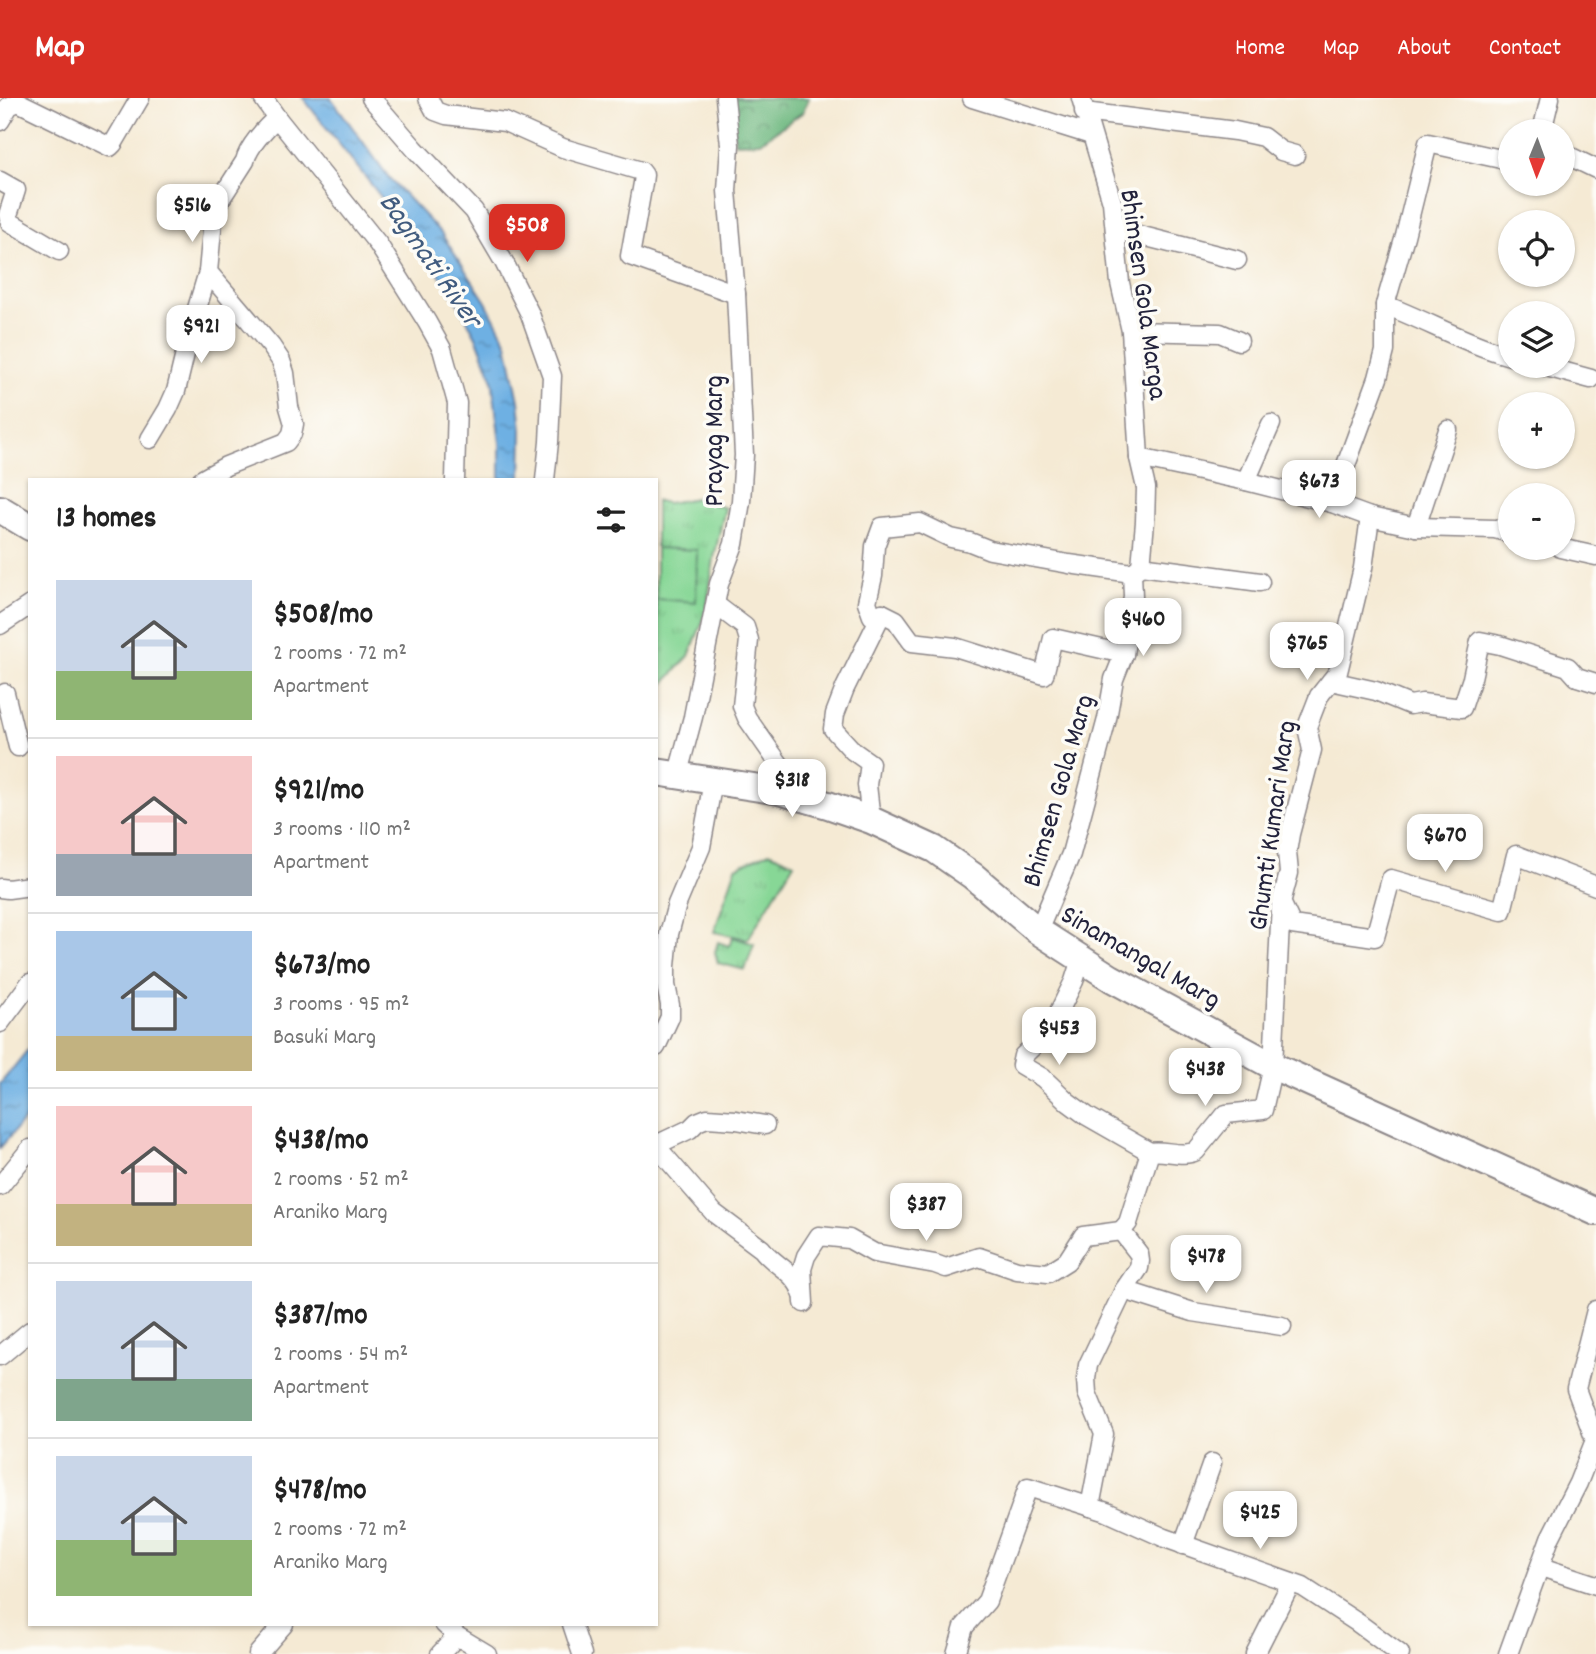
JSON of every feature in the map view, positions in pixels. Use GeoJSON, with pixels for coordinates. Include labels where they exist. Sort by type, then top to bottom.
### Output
{"type":"FeatureCollection","features":[{"type":"Feature","properties":{"kind":"main road"},"geometry":{"type":"LineString","coordinates":[[0,509],[28,526]]}},
{"type":"Feature","properties":{"kind":"main road","name":"Sinamangal Marg"},"geometry":{"type":"LineString","coordinates":[[667,775],[779,791],[871,820],[934,849],[973,876],[1038,931],[1111,978],[1273,1066],[1596,1212]]}},
{"type":"Feature","properties":{"kind":"street"},"geometry":{"type":"LineString","coordinates":[[0,121],[9,106],[18,102],[110,147],[140,98]]}},
{"type":"Feature","properties":{"kind":"street"},"geometry":{"type":"LineString","coordinates":[[263,98],[378,244],[442,349],[457,403],[454,478]]}},
{"type":"Feature","properties":{"kind":"street"},"geometry":{"type":"LineString","coordinates":[[371,98],[474,211],[504,261],[530,314],[552,376],[545,478]]}},
{"type":"Feature","properties":{"kind":"street"},"geometry":{"type":"LineString","coordinates":[[428,98],[435,111],[446,115],[505,122],[563,148],[642,171],[643,183],[630,256],[736,294]]}},
{"type":"Feature","properties":{"kind":"street","name":"Prayag Marg"},"geometry":{"type":"LineString","coordinates":[[667,775],[693,717],[719,583],[734,544],[741,502],[744,455],[736,294],[727,191],[730,145],[725,98]]}},
{"type":"Feature","properties":{"kind":"street"},"geometry":{"type":"LineString","coordinates":[[972,98],[1091,135]]}},
{"type":"Feature","properties":{"kind":"street"},"geometry":{"type":"LineString","coordinates":[[1545,119],[1550,98]]}},
{"type":"Feature","properties":{"kind":"street"},"geometry":{"type":"LineString","coordinates":[[1083,105],[1263,137],[1281,151],[1295,155]]}},
{"type":"Feature","properties":{"kind":"street","name":"Bhimsen Gola Marga"},"geometry":{"type":"LineString","coordinates":[[1083,105],[1112,202],[1120,283],[1131,331],[1139,458]]}},
{"type":"Feature","properties":{"kind":"street"},"geometry":{"type":"LineString","coordinates":[[150,439],[176,391],[208,272],[214,219],[220,200],[245,161],[246,155],[277,118]]}},
{"type":"Feature","properties":{"kind":"street"},"geometry":{"type":"LineString","coordinates":[[1332,503],[1378,378],[1385,351],[1385,305],[1428,144],[1498,159]]}},
{"type":"Feature","properties":{"kind":"street"},"geometry":{"type":"LineString","coordinates":[[1575,159],[1596,169]]}},
{"type":"Feature","properties":{"kind":"street"},"geometry":{"type":"LineString","coordinates":[[0,181],[16,190],[8,215],[10,222],[60,251]]}},
{"type":"Feature","properties":{"kind":"street"},"geometry":{"type":"LineString","coordinates":[[1115,229],[1237,260]]}},
{"type":"Feature","properties":{"kind":"street"},"geometry":{"type":"LineString","coordinates":[[205,478],[226,466],[286,442],[292,434],[294,424],[281,361],[208,272]]}},
{"type":"Feature","properties":{"kind":"street"},"geometry":{"type":"LineString","coordinates":[[1385,305],[1498,353]]}},
{"type":"Feature","properties":{"kind":"street"},"geometry":{"type":"LineString","coordinates":[[1131,331],[1220,333],[1239,341]]}},
{"type":"Feature","properties":{"kind":"street"},"geometry":{"type":"LineString","coordinates":[[1575,375],[1591,379]]}},
{"type":"Feature","properties":{"kind":"street"},"geometry":{"type":"LineString","coordinates":[[1246,481],[1271,424]]}},
{"type":"Feature","properties":{"kind":"street"},"geometry":{"type":"LineString","coordinates":[[1416,527],[1448,430]]}},
{"type":"Feature","properties":{"kind":"street"},"geometry":{"type":"LineString","coordinates":[[1139,458],[1246,481],[1332,503],[1370,517],[1416,527],[1498,529]]}},
{"type":"Feature","properties":{"kind":"street","name":"Bhimsen Gola Marg"},"geometry":{"type":"LineString","coordinates":[[1038,931],[1070,854],[1107,719],[1114,679],[1124,654],[1145,522],[1146,488],[1139,458]]}},
{"type":"Feature","properties":{"kind":"street","name":"Ghumti Kumari Marg"},"geometry":{"type":"LineString","coordinates":[[1150,1152],[1191,1153],[1226,1114],[1263,1110],[1273,1066],[1281,903],[1289,873],[1287,852],[1312,750],[1307,727],[1320,696],[1338,672],[1345,649],[1363,568],[1370,517]]}},
{"type":"Feature","properties":{"kind":"street"},"geometry":{"type":"LineString","coordinates":[[1124,654],[1053,638],[1044,675],[955,648],[912,642],[896,620],[882,613],[872,615],[867,602],[881,527],[920,523],[951,538],[990,550],[1069,564],[1136,569],[1146,565],[1260,582]]}},
{"type":"Feature","properties":{"kind":"street"},"geometry":{"type":"LineString","coordinates":[[1575,551],[1596,556]]}},
{"type":"Feature","properties":{"kind":"street"},"geometry":{"type":"LineString","coordinates":[[716,605],[745,627],[749,640],[742,706],[747,719],[784,771],[779,791]]}},
{"type":"Feature","properties":{"kind":"street"},"geometry":{"type":"LineString","coordinates":[[0,625],[28,606]]}},
{"type":"Feature","properties":{"kind":"street"},"geometry":{"type":"LineString","coordinates":[[871,820],[867,785],[870,763],[841,740],[833,729],[845,688],[882,613]]}},
{"type":"Feature","properties":{"kind":"street"},"geometry":{"type":"LineString","coordinates":[[1331,681],[1376,691],[1410,705],[1422,703],[1462,708],[1480,641],[1568,667],[1577,677],[1596,683]]}},
{"type":"Feature","properties":{"kind":"street"},"geometry":{"type":"LineString","coordinates":[[0,675],[2,693],[18,747]]}},
{"type":"Feature","properties":{"kind":"street"},"geometry":{"type":"LineString","coordinates":[[658,1043],[670,1017],[666,985],[669,934],[677,904],[701,847],[713,780]]}},
{"type":"Feature","properties":{"kind":"street"},"geometry":{"type":"LineString","coordinates":[[1281,903],[1292,925],[1375,937],[1391,879],[1502,911],[1516,855],[1596,886]]}},
{"type":"Feature","properties":{"kind":"street"},"geometry":{"type":"LineString","coordinates":[[0,888],[28,886]]}},
{"type":"Feature","properties":{"kind":"street"},"geometry":{"type":"LineString","coordinates":[[658,1147],[713,1213],[762,1249],[800,1284],[804,1303],[802,1269],[818,1236],[849,1239],[874,1253],[946,1268],[979,1257],[1017,1270],[1048,1273],[1067,1261],[1083,1236],[1121,1231],[1128,1223],[1150,1152],[1087,1115],[1068,1102],[1043,1078],[1021,1065],[1023,1056],[1050,1030],[1074,981],[1081,959]]}},
{"type":"Feature","properties":{"kind":"street"},"geometry":{"type":"LineString","coordinates":[[0,1023],[28,987]]}},
{"type":"Feature","properties":{"kind":"street"},"geometry":{"type":"LineString","coordinates":[[658,1144],[707,1118],[765,1125]]}},
{"type":"Feature","properties":{"kind":"street"},"geometry":{"type":"LineString","coordinates":[[0,1185],[28,1151]]}},
{"type":"Feature","properties":{"kind":"street"},"geometry":{"type":"LineString","coordinates":[[1090,1507],[1104,1434],[1087,1393],[1088,1365],[1124,1290],[1139,1269],[1140,1261],[1139,1254],[1121,1231]]}},
{"type":"Feature","properties":{"kind":"street"},"geometry":{"type":"LineString","coordinates":[[1124,1290],[1193,1312],[1282,1326]]}},
{"type":"Feature","properties":{"kind":"street"},"geometry":{"type":"LineString","coordinates":[[1508,1654],[1550,1538],[1578,1483],[1595,1440],[1576,1389],[1596,1310]]}},
{"type":"Feature","properties":{"kind":"street"},"geometry":{"type":"LineString","coordinates":[[0,1356],[28,1333]]}},
{"type":"Feature","properties":{"kind":"street"},"geometry":{"type":"LineString","coordinates":[[1183,1545],[1212,1463]]}},
{"type":"Feature","properties":{"kind":"street"},"geometry":{"type":"LineString","coordinates":[[956,1654],[964,1628],[987,1601],[1028,1488],[1107,1512],[1183,1545],[1303,1587],[1400,1654]]}},
{"type":"Feature","properties":{"kind":"street"},"geometry":{"type":"LineString","coordinates":[[1541,1567],[1596,1585]]}},
{"type":"Feature","properties":{"kind":"street"},"geometry":{"type":"LineString","coordinates":[[1255,1654],[1292,1583]]}},
{"type":"Feature","properties":{"kind":"street"},"geometry":{"type":"LineString","coordinates":[[258,1654],[282,1626]]}},
{"type":"Feature","properties":{"kind":"street"},"geometry":{"type":"LineString","coordinates":[[573,1626],[582,1654]]}},
{"type":"Feature","properties":{"kind":"street"},"geometry":{"type":"LineString","coordinates":[[440,1654],[451,1630],[487,1654]]}},
{"type":"Feature","properties":{"kind":"green space"},"geometry":{"type":"Polygon","coordinates":[[[730,98],[809,98],[803,112],[760,142],[735,143],[730,98]]]}},
{"type":"Feature","properties":{"kind":"green space"},"geometry":{"type":"Polygon","coordinates":[[[696,498],[725,508],[706,613],[689,656],[658,688],[658,501],[668,503],[696,498]]]}},
{"type":"Feature","properties":{"kind":"green space"},"geometry":{"type":"Polygon","coordinates":[[[658,548],[697,550],[696,602],[658,599],[658,548]]]}},
{"type":"Feature","properties":{"kind":"green space"},"geometry":{"type":"Polygon","coordinates":[[[769,852],[794,863],[748,939],[714,932],[736,867],[769,852]]]}},
{"type":"Feature","properties":{"kind":"green space"},"geometry":{"type":"Polygon","coordinates":[[[733,937],[754,944],[745,970],[718,963],[715,952],[718,942],[729,946],[733,937]]]}},
{"type":"Feature","properties":{"kind":"water","name":"Bagmati River"},"geometry":{"type":"Polygon","coordinates":[[[303,98],[331,98],[390,179],[441,233],[486,302],[507,343],[519,401],[522,430],[521,478],[500,478],[500,443],[492,378],[477,339],[459,305],[407,230],[303,98]]]}},
{"type":"Feature","properties":{"kind":"water"},"geometry":{"type":"Polygon","coordinates":[[[28,1049],[28,1115],[0,1148],[0,1084],[28,1049]]]}}]}
